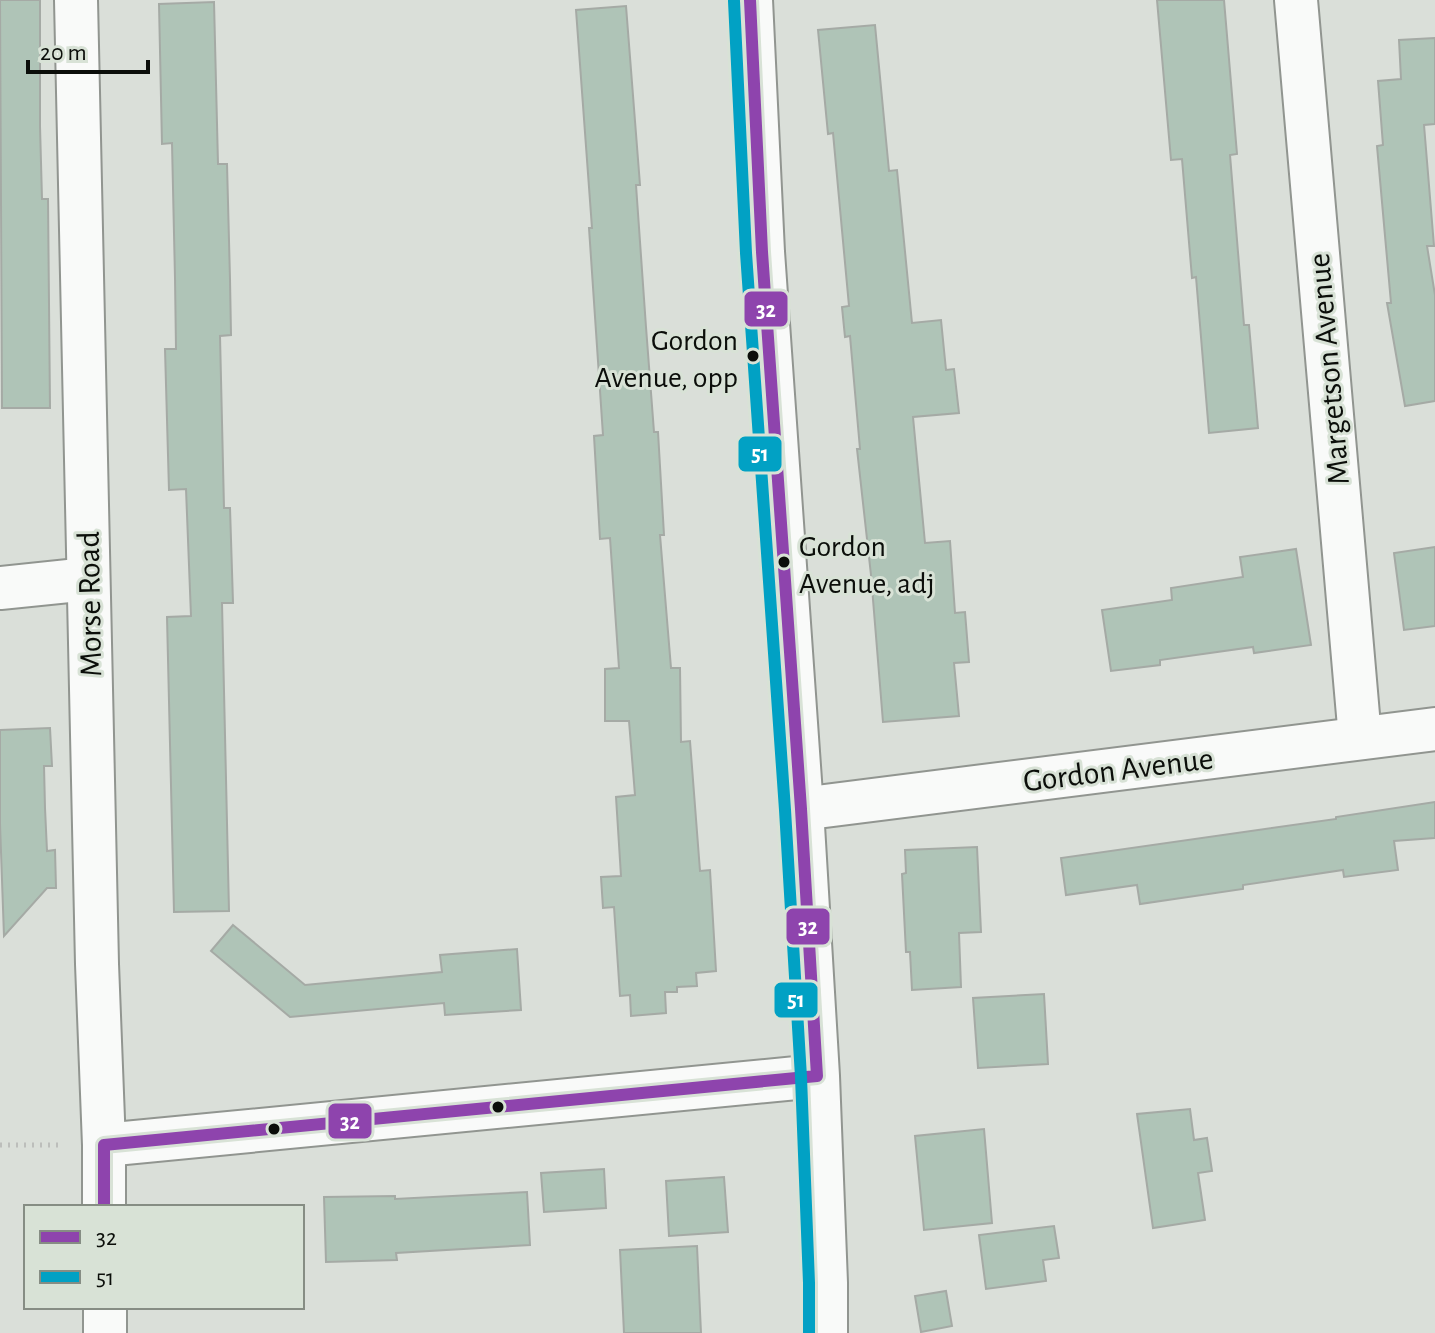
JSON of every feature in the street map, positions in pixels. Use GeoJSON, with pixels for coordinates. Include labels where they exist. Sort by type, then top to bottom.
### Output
{"type":"FeatureCollection","features":[{"type":"Feature","properties":{"kind":"street","name":"Morse Road"},"geometry":{"type":"LineString","coordinates":[[76,0],[104,1205]]}},
{"type":"Feature","properties":{"kind":"street"},"geometry":{"type":"LineString","coordinates":[[750,0],[762,252],[817,1076],[825,1333]]}},
{"type":"Feature","properties":{"kind":"street","name":"Margetson Avenue"},"geometry":{"type":"LineString","coordinates":[[1296,0],[1360,738]]}},
{"type":"Feature","properties":{"kind":"street"},"geometry":{"type":"LineString","coordinates":[[0,588],[88,579]]}},
{"type":"Feature","properties":{"kind":"street","name":"Gordon Avenue"},"geometry":{"type":"LineString","coordinates":[[801,809],[1435,729]]}},
{"type":"Feature","properties":{"kind":"street"},"geometry":{"type":"LineString","coordinates":[[104,1145],[817,1076]]}},
{"type":"Feature","properties":{"kind":"street"},"geometry":{"type":"LineString","coordinates":[[105,1309],[105,1333]]}},
{"type":"Feature","properties":{"kind":"path"},"geometry":{"type":"LineString","coordinates":[[0,1145],[104,1145]]}},
{"type":"Feature","properties":{"kind":"building"},"geometry":{"type":"Polygon","coordinates":[[[0,0],[40,0],[42,199],[48,199],[50,408],[2,408],[0,0]]]}},
{"type":"Feature","properties":{"kind":"building"},"geometry":{"type":"Polygon","coordinates":[[[1157,0],[1224,0],[1237,154],[1230,155],[1244,325],[1249,325],[1258,428],[1209,433],[1182,159],[1171,160],[1157,0]]]}},
{"type":"Feature","properties":{"kind":"building"},"geometry":{"type":"Polygon","coordinates":[[[214,2],[218,164],[227,164],[231,335],[220,336],[224,508],[230,508],[233,603],[222,603],[229,911],[174,912],[167,617],[191,616],[186,489],[169,490],[165,349],[176,349],[175,278],[172,143],[162,144],[159,4],[214,2]]]}},
{"type":"Feature","properties":{"kind":"building"},"geometry":{"type":"Polygon","coordinates":[[[626,6],[640,185],[636,185],[646,327],[654,432],[658,432],[664,535],[660,535],[671,668],[680,668],[681,742],[690,741],[700,871],[710,870],[716,971],[696,973],[697,986],[677,987],[677,992],[665,992],[666,1013],[631,1016],[630,995],[620,996],[614,907],[603,908],[601,877],[621,876],[616,797],[635,795],[629,721],[605,721],[605,669],[619,668],[610,538],[600,539],[594,436],[603,435],[576,10],[626,6]]]}},
{"type":"Feature","properties":{"kind":"building"},"geometry":{"type":"Polygon","coordinates":[[[875,25],[889,171],[897,170],[912,323],[941,320],[946,370],[954,369],[959,413],[913,417],[925,543],[950,541],[955,613],[965,612],[969,662],[954,663],[959,716],[883,722],[857,449],[860,449],[850,336],[845,337],[842,307],[849,306],[833,133],[828,134],[818,30],[875,25]]]}},
{"type":"Feature","properties":{"kind":"building"},"geometry":{"type":"Polygon","coordinates":[[[1435,38],[1435,124],[1424,125],[1434,246],[1427,246],[1435,295],[1435,401],[1405,406],[1387,303],[1391,303],[1377,146],[1383,145],[1378,81],[1401,79],[1399,40],[1435,38]]]}},
{"type":"Feature","properties":{"kind":"building"},"geometry":{"type":"Polygon","coordinates":[[[1435,547],[1435,626],[1404,630],[1394,553],[1435,547]]]}},
{"type":"Feature","properties":{"kind":"building"},"geometry":{"type":"Polygon","coordinates":[[[1296,549],[1311,645],[1254,653],[1253,647],[1160,660],[1160,665],[1111,671],[1102,610],[1172,600],[1171,588],[1243,577],[1240,557],[1296,549]]]}},
{"type":"Feature","properties":{"kind":"building"},"geometry":{"type":"Polygon","coordinates":[[[50,728],[52,766],[44,766],[45,808],[47,851],[55,850],[56,888],[47,888],[4,936],[0,730],[50,728]]]}},
{"type":"Feature","properties":{"kind":"building"},"geometry":{"type":"Polygon","coordinates":[[[1435,802],[1435,838],[1394,841],[1398,870],[1344,877],[1343,870],[1140,904],[1137,885],[1066,895],[1061,858],[1435,802]]]}},
{"type":"Feature","properties":{"kind":"building"},"geometry":{"type":"Polygon","coordinates":[[[977,847],[981,932],[959,933],[961,987],[912,990],[910,952],[906,952],[902,874],[906,873],[905,850],[977,847]]]}},
{"type":"Feature","properties":{"kind":"building"},"geometry":{"type":"Polygon","coordinates":[[[233,925],[305,985],[442,972],[440,955],[517,949],[521,1010],[445,1015],[444,1003],[290,1017],[211,951],[233,925]]]}},
{"type":"Feature","properties":{"kind":"building"},"geometry":{"type":"Polygon","coordinates":[[[1044,994],[1048,1064],[978,1068],[973,998],[1044,994]]]}},
{"type":"Feature","properties":{"kind":"building"},"geometry":{"type":"Polygon","coordinates":[[[1190,1109],[1194,1140],[1207,1138],[1212,1171],[1198,1173],[1205,1220],[1153,1228],[1137,1114],[1190,1109]]]}},
{"type":"Feature","properties":{"kind":"building"},"geometry":{"type":"Polygon","coordinates":[[[984,1129],[992,1223],[924,1230],[915,1136],[984,1129]]]}},
{"type":"Feature","properties":{"kind":"building"},"geometry":{"type":"Polygon","coordinates":[[[604,1169],[606,1208],[544,1212],[541,1173],[604,1169]]]}},
{"type":"Feature","properties":{"kind":"building"},"geometry":{"type":"Polygon","coordinates":[[[724,1177],[728,1232],[669,1236],[666,1181],[724,1177]]]}},
{"type":"Feature","properties":{"kind":"building"},"geometry":{"type":"Polygon","coordinates":[[[527,1192],[530,1245],[396,1253],[397,1260],[326,1262],[324,1197],[395,1196],[395,1199],[527,1192]]]}},
{"type":"Feature","properties":{"kind":"building"},"geometry":{"type":"Polygon","coordinates":[[[1054,1226],[1059,1258],[1043,1260],[1046,1281],[986,1289],[979,1235],[1054,1226]]]}},
{"type":"Feature","properties":{"kind":"building"},"geometry":{"type":"Polygon","coordinates":[[[697,1246],[701,1333],[624,1333],[620,1250],[697,1246]]]}},
{"type":"Feature","properties":{"kind":"building"},"geometry":{"type":"Polygon","coordinates":[[[946,1291],[952,1326],[921,1332],[915,1296],[946,1291]]]}},
{"type":"Feature","properties":{"kind":"transit line","name":"32"},"geometry":{"type":"LineString","coordinates":[[104,1205],[104,1145],[817,1076],[762,252],[750,0]]}},
{"type":"Feature","properties":{"kind":"transit line","name":"51"},"geometry":{"type":"LineString","coordinates":[[734,1],[746,253],[801,1077],[809,1333]]}},
{"type":"Feature","properties":{"kind":"place","name":"Gordon Avenue, opp"},"geometry":{"type":"Point","coordinates":[753,356]}},
{"type":"Feature","properties":{"kind":"place","name":"Gordon Avenue, adj"},"geometry":{"type":"Point","coordinates":[784,562]}}]}
